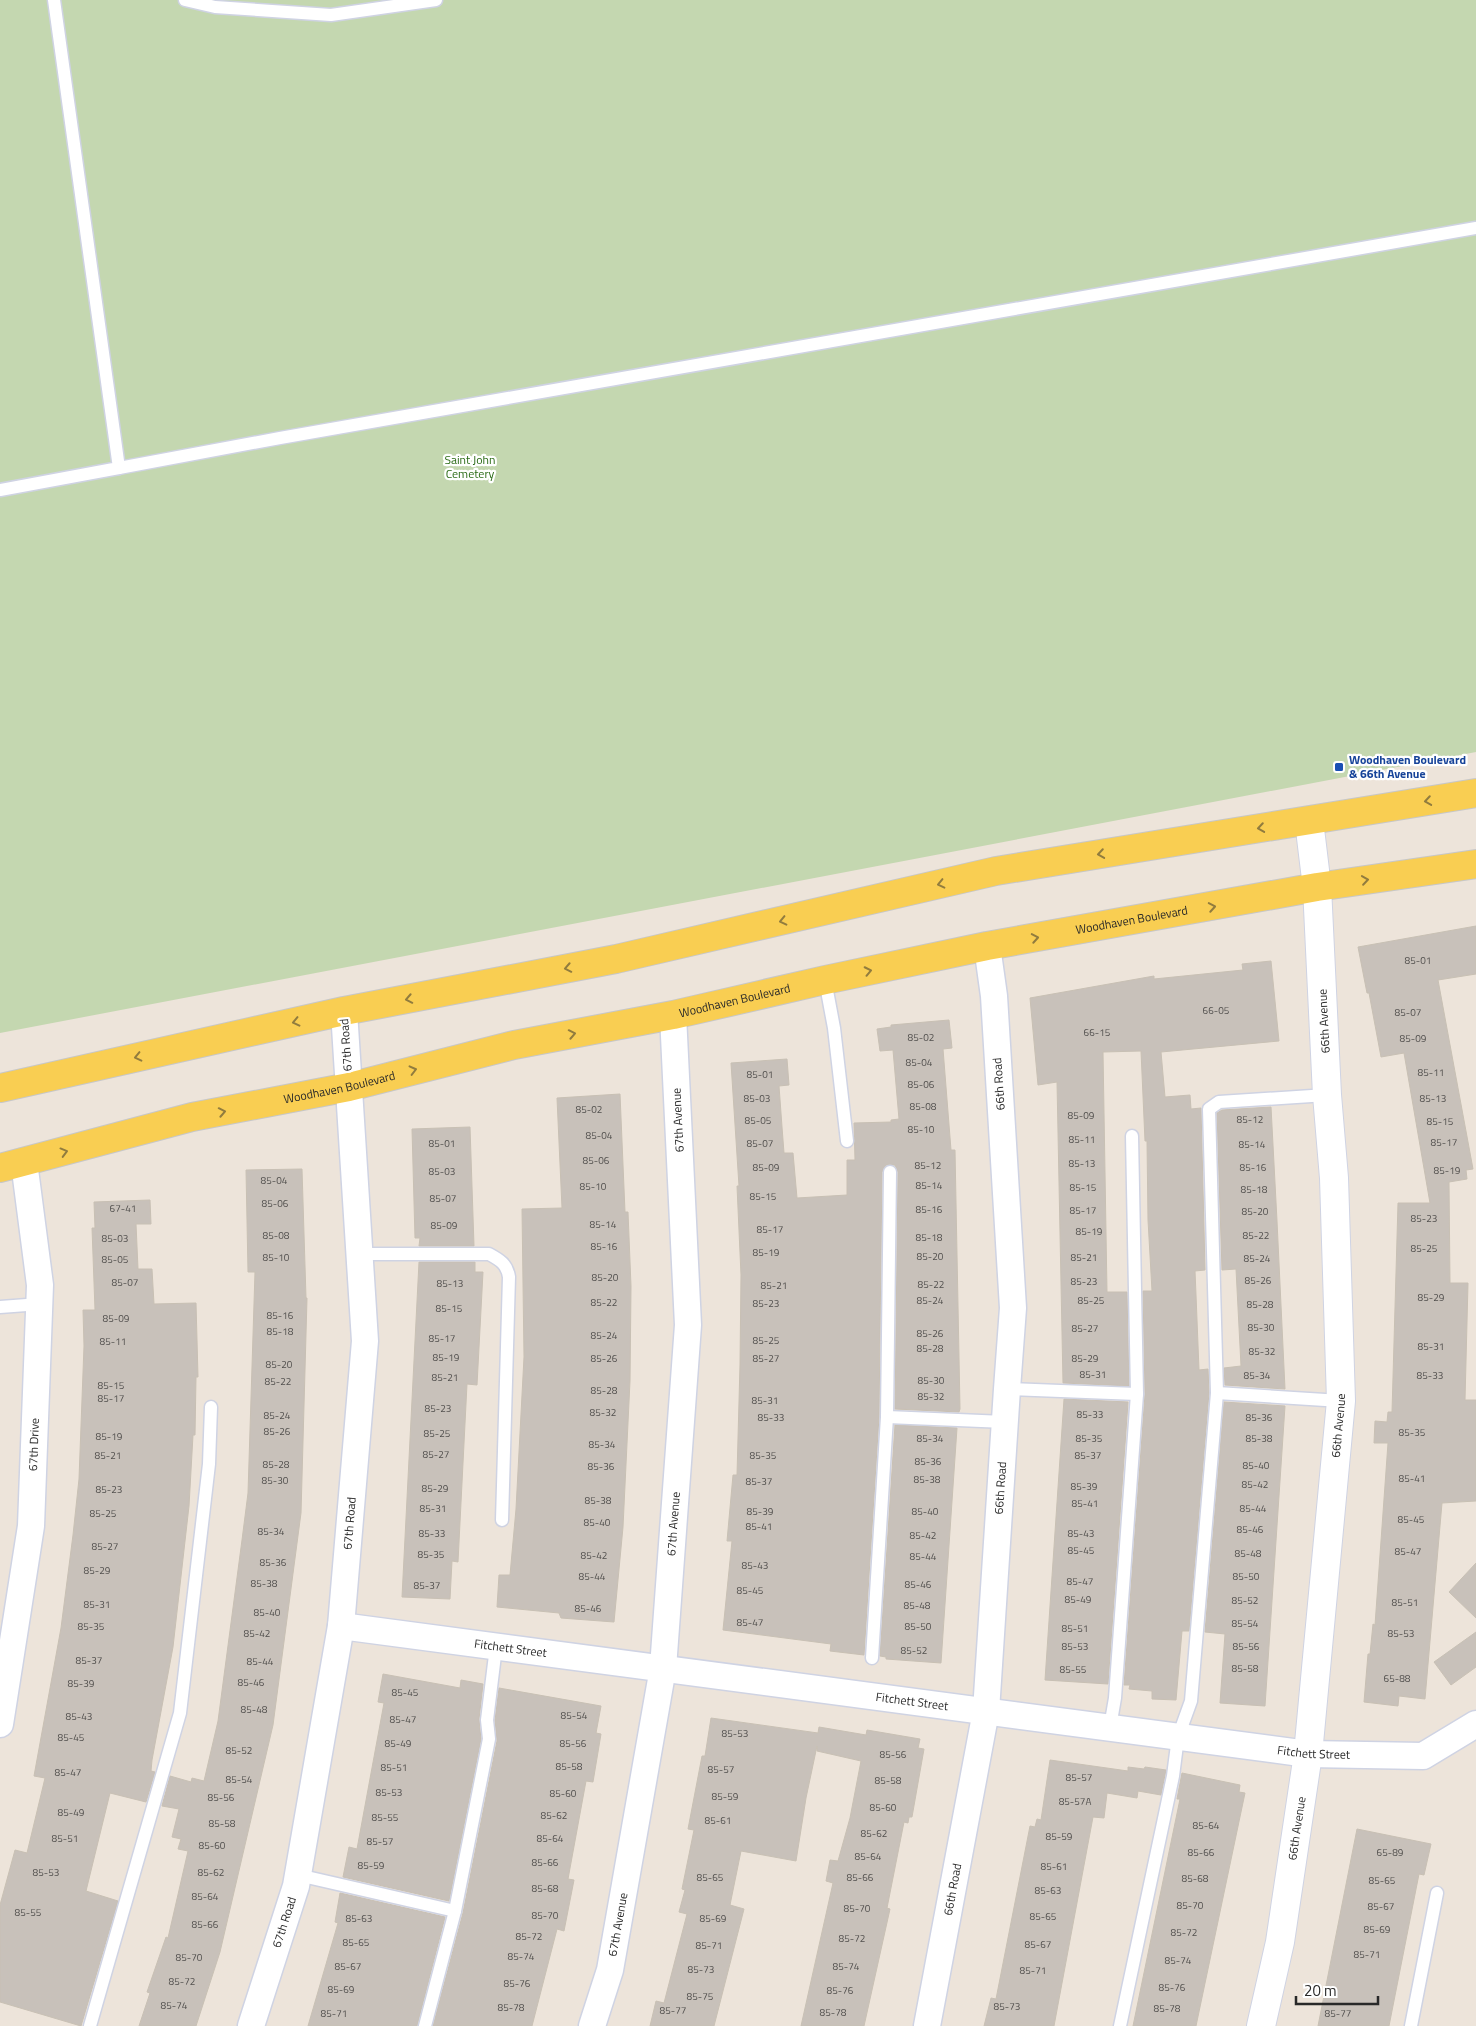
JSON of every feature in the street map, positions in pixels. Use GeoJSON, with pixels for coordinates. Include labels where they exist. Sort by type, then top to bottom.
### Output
{"type":"FeatureCollection","features":[{"type":"Feature","properties":{"kind":"main road"},"geometry":{"type":"LineString","coordinates":[[0,1088],[344,1011],[616,959],[996,871],[1476,793]]}},
{"type":"Feature","properties":{"kind":"main road","name":"Woodhaven Boulevard"},"geometry":{"type":"LineString","coordinates":[[12,1165],[192,1118],[349,1086],[514,1045],[673,1015],[986,946],[1317,888],[1476,864]]}},
{"type":"Feature","properties":{"kind":"street","name":"66th Avenue"},"geometry":{"type":"LineString","coordinates":[[1261,2026],[1280,1942],[1308,1754],[1342,1401],[1334,1178],[1327,1096],[1317,888],[1309,821]]}},
{"type":"Feature","properties":{"kind":"street","name":"66th Road"},"geometry":{"type":"LineString","coordinates":[[927,2026],[986,1711],[1012,1308],[994,996],[986,946]]}},
{"type":"Feature","properties":{"kind":"street","name":"67th Road"},"geometry":{"type":"LineString","coordinates":[[251,2026],[298,1875],[341,1626],[365,1341],[344,1011]]}},
{"type":"Feature","properties":{"kind":"street","name":"67th Avenue"},"geometry":{"type":"LineString","coordinates":[[592,2026],[610,1970],[663,1668],[688,1325],[673,1015]]}},
{"type":"Feature","properties":{"kind":"street","name":"67th Drive"},"geometry":{"type":"LineString","coordinates":[[0,1724],[31,1526],[40,1304],[40,1285],[12,1165]]}},
{"type":"Feature","properties":{"kind":"street","name":"Fitchett Street"},"geometry":{"type":"LineString","coordinates":[[341,1626],[1308,1754],[1423,1756],[1476,1724]]}},
{"type":"Feature","properties":{"kind":"lane"},"geometry":{"type":"LineString","coordinates":[[54,0],[119,468]]}},
{"type":"Feature","properties":{"kind":"lane"},"geometry":{"type":"LineString","coordinates":[[185,0],[215,7],[332,15],[436,0]]}},
{"type":"Feature","properties":{"kind":"lane"},"geometry":{"type":"LineString","coordinates":[[0,490],[280,438],[1476,228]]}},
{"type":"Feature","properties":{"kind":"lane"},"geometry":{"type":"LineString","coordinates":[[825,980],[834,1028],[847,1141]]}},
{"type":"Feature","properties":{"kind":"lane"},"geometry":{"type":"LineString","coordinates":[[1120,2026],[1173,1776],[1178,1736],[1191,1701],[1218,1393],[1209,1109],[1219,1102],[1327,1096]]}},
{"type":"Feature","properties":{"kind":"lane"},"geometry":{"type":"LineString","coordinates":[[1110,1727],[1115,1698],[1137,1394],[1132,1136]]}},
{"type":"Feature","properties":{"kind":"lane"},"geometry":{"type":"LineString","coordinates":[[872,1658],[888,1417],[890,1172]]}},
{"type":"Feature","properties":{"kind":"lane"},"geometry":{"type":"LineString","coordinates":[[360,1254],[489,1254],[501,1261],[507,1268],[509,1277],[502,1520]]}},
{"type":"Feature","properties":{"kind":"lane"},"geometry":{"type":"LineString","coordinates":[[0,1307],[40,1304]]}},
{"type":"Feature","properties":{"kind":"lane"},"geometry":{"type":"LineString","coordinates":[[1007,1389],[1137,1394]]}},
{"type":"Feature","properties":{"kind":"lane"},"geometry":{"type":"LineString","coordinates":[[1218,1393],[1342,1401]]}},
{"type":"Feature","properties":{"kind":"lane"},"geometry":{"type":"LineString","coordinates":[[90,2026],[180,1713],[208,1464],[211,1408]]}},
{"type":"Feature","properties":{"kind":"lane"},"geometry":{"type":"LineString","coordinates":[[888,1417],[1005,1422]]}},
{"type":"Feature","properties":{"kind":"lane"},"geometry":{"type":"LineString","coordinates":[[426,2026],[455,1911],[489,1739],[486,1720],[496,1646]]}},
{"type":"Feature","properties":{"kind":"lane"},"geometry":{"type":"LineString","coordinates":[[298,1875],[455,1911]]}},
{"type":"Feature","properties":{"kind":"lane"},"geometry":{"type":"LineString","coordinates":[[1411,2026],[1438,1893]]}},
{"type":"Feature","properties":{"kind":"green space","name":"Saint John Cemetery"},"geometry":{"type":"Polygon","coordinates":[[[0,0],[1476,0],[1476,752],[0,1033],[0,0]]]}},
{"type":"Feature","properties":{"kind":"building"},"geometry":{"type":"Polygon","coordinates":[[[1476,926],[1476,974],[1438,980],[1473,1169],[1466,1170],[1467,1179],[1449,1182],[1450,1283],[1468,1283],[1465,1400],[1476,1400],[1476,1501],[1442,1503],[1425,1699],[1399,1696],[1398,1706],[1364,1702],[1368,1654],[1370,1654],[1373,1624],[1375,1625],[1388,1443],[1374,1443],[1375,1421],[1387,1422],[1388,1412],[1392,1412],[1398,1203],[1430,1203],[1404,1053],[1381,1057],[1358,947],[1476,926]]]}},
{"type":"Feature","properties":{"kind":"building"},"geometry":{"type":"Polygon","coordinates":[[[1271,961],[1279,1041],[1161,1052],[1165,1097],[1190,1095],[1191,1109],[1201,1108],[1205,1270],[1195,1271],[1199,1370],[1208,1369],[1209,1393],[1189,1631],[1182,1631],[1176,1700],[1152,1699],[1152,1691],[1129,1689],[1130,1685],[1124,1685],[1145,1394],[1143,1291],[1152,1291],[1148,1220],[1147,1141],[1145,1141],[1141,1051],[1103,1052],[1107,1292],[1127,1292],[1129,1386],[1063,1383],[1057,1082],[1038,1085],[1030,998],[1154,976],[1154,979],[1243,970],[1242,964],[1271,961]]]}},
{"type":"Feature","properties":{"kind":"building"},"geometry":{"type":"Polygon","coordinates":[[[949,1020],[952,1048],[943,1049],[951,1150],[955,1150],[959,1412],[895,1409],[898,1172],[895,1165],[886,1165],[882,1172],[879,1417],[864,1655],[830,1651],[831,1644],[723,1630],[732,1541],[727,1541],[733,1475],[737,1475],[740,1365],[741,1275],[737,1186],[739,1186],[731,1063],[787,1059],[789,1085],[779,1086],[784,1153],[793,1153],[797,1198],[847,1195],[847,1160],[855,1160],[854,1123],[891,1122],[891,1120],[899,1119],[893,1050],[880,1051],[877,1029],[891,1027],[891,1025],[949,1020]]]}},
{"type":"Feature","properties":{"kind":"building"},"geometry":{"type":"Polygon","coordinates":[[[620,1094],[625,1212],[628,1212],[631,1286],[630,1381],[623,1527],[614,1622],[561,1618],[559,1613],[497,1607],[499,1575],[510,1575],[516,1509],[524,1357],[522,1209],[562,1208],[557,1098],[620,1094]]]}},
{"type":"Feature","properties":{"kind":"building"},"geometry":{"type":"Polygon","coordinates":[[[1271,1107],[1285,1389],[1225,1385],[1224,1368],[1241,1366],[1236,1269],[1222,1270],[1217,1113],[1222,1110],[1271,1107]]]}},
{"type":"Feature","properties":{"kind":"building"},"geometry":{"type":"Polygon","coordinates":[[[470,1127],[474,1246],[419,1246],[420,1238],[415,1238],[412,1129],[470,1127]]]}},
{"type":"Feature","properties":{"kind":"building"},"geometry":{"type":"Polygon","coordinates":[[[302,1169],[307,1298],[301,1513],[273,1725],[220,1952],[196,2026],[139,2026],[150,1993],[147,1992],[166,1937],[168,1938],[188,1851],[178,1849],[181,1839],[172,1837],[179,1809],[162,1806],[170,1776],[191,1782],[192,1778],[204,1781],[218,1721],[248,1493],[255,1272],[248,1272],[246,1170],[302,1169]]]}},
{"type":"Feature","properties":{"kind":"building"},"geometry":{"type":"Polygon","coordinates":[[[150,1200],[151,1224],[136,1224],[138,1269],[152,1269],[154,1304],[196,1303],[198,1377],[196,1377],[195,1435],[193,1435],[189,1506],[173,1647],[152,1760],[151,1771],[155,1772],[146,1802],[110,1793],[86,1891],[118,1901],[81,2026],[0,2002],[0,1905],[15,1850],[27,1853],[45,1778],[34,1776],[61,1628],[79,1479],[84,1346],[83,1310],[95,1310],[92,1228],[95,1228],[94,1202],[150,1200]]]}},
{"type":"Feature","properties":{"kind":"building"},"geometry":{"type":"Polygon","coordinates":[[[419,1262],[475,1262],[475,1272],[483,1272],[477,1385],[467,1384],[458,1562],[452,1561],[450,1599],[402,1597],[419,1262]]]}},
{"type":"Feature","properties":{"kind":"building"},"geometry":{"type":"Polygon","coordinates":[[[1064,1399],[1128,1402],[1108,1684],[1045,1680],[1064,1399]]]}},
{"type":"Feature","properties":{"kind":"building"},"geometry":{"type":"Polygon","coordinates":[[[1224,1402],[1285,1406],[1265,1706],[1220,1703],[1225,1634],[1205,1632],[1224,1402]]]}},
{"type":"Feature","properties":{"kind":"building"},"geometry":{"type":"Polygon","coordinates":[[[895,1425],[957,1428],[941,1663],[886,1659],[886,1657],[880,1656],[895,1425]]]}},
{"type":"Feature","properties":{"kind":"building"},"geometry":{"type":"Polygon","coordinates":[[[1476,1563],[1476,1618],[1449,1592],[1476,1563]]]}},
{"type":"Feature","properties":{"kind":"building"},"geometry":{"type":"Polygon","coordinates":[[[1476,1632],[1476,1667],[1451,1685],[1434,1662],[1476,1632]]]}},
{"type":"Feature","properties":{"kind":"building"},"geometry":{"type":"Polygon","coordinates":[[[383,1674],[460,1688],[461,1680],[483,1684],[479,1719],[481,1739],[449,1901],[343,1877],[349,1847],[357,1849],[384,1703],[378,1702],[383,1674]]]}},
{"type":"Feature","properties":{"kind":"building"},"geometry":{"type":"Polygon","coordinates":[[[499,1688],[601,1706],[596,1733],[601,1734],[593,1782],[586,1781],[568,1879],[574,1880],[564,1931],[557,1929],[532,2026],[433,2026],[463,1913],[497,1741],[495,1720],[499,1688]]]}},
{"type":"Feature","properties":{"kind":"building"},"geometry":{"type":"Polygon","coordinates":[[[711,1718],[818,1733],[819,1727],[866,1735],[867,1730],[920,1739],[918,1748],[924,1749],[912,1817],[909,1817],[908,1823],[904,1822],[887,1908],[890,1909],[864,2026],[801,2026],[833,1883],[826,1881],[830,1860],[838,1861],[850,1818],[861,1761],[817,1751],[817,1746],[796,1861],[741,1851],[730,1905],[744,1909],[714,2026],[650,2026],[656,2001],[664,2003],[687,1914],[679,1912],[685,1890],[682,1889],[694,1830],[688,1829],[702,1756],[705,1756],[711,1718]]]}},
{"type":"Feature","properties":{"kind":"building"},"geometry":{"type":"Polygon","coordinates":[[[1050,1760],[1128,1771],[1128,1767],[1166,1770],[1161,1795],[1138,1791],[1137,1798],[1107,1793],[1104,1818],[1093,1817],[1054,2026],[984,2026],[991,1998],[996,1999],[1030,1826],[1035,1827],[1037,1819],[1041,1820],[1050,1760]]]}},
{"type":"Feature","properties":{"kind":"building"},"geometry":{"type":"Polygon","coordinates":[[[1182,1773],[1240,1785],[1239,1792],[1245,1793],[1196,2026],[1133,2026],[1180,1799],[1177,1799],[1182,1773]]]}},
{"type":"Feature","properties":{"kind":"building"},"geometry":{"type":"Polygon","coordinates":[[[1357,1829],[1431,1844],[1424,1875],[1419,1874],[1389,2026],[1318,2026],[1357,1829]]]}},
{"type":"Feature","properties":{"kind":"building"},"geometry":{"type":"Polygon","coordinates":[[[340,1893],[445,1917],[417,2026],[308,2026],[338,1923],[335,1922],[340,1893]]]}},
{"type":"Feature","properties":{"kind":"place","name":"Woodhaven Boulevard & 66th Avenue"},"geometry":{"type":"Point","coordinates":[1339,767]}}]}
